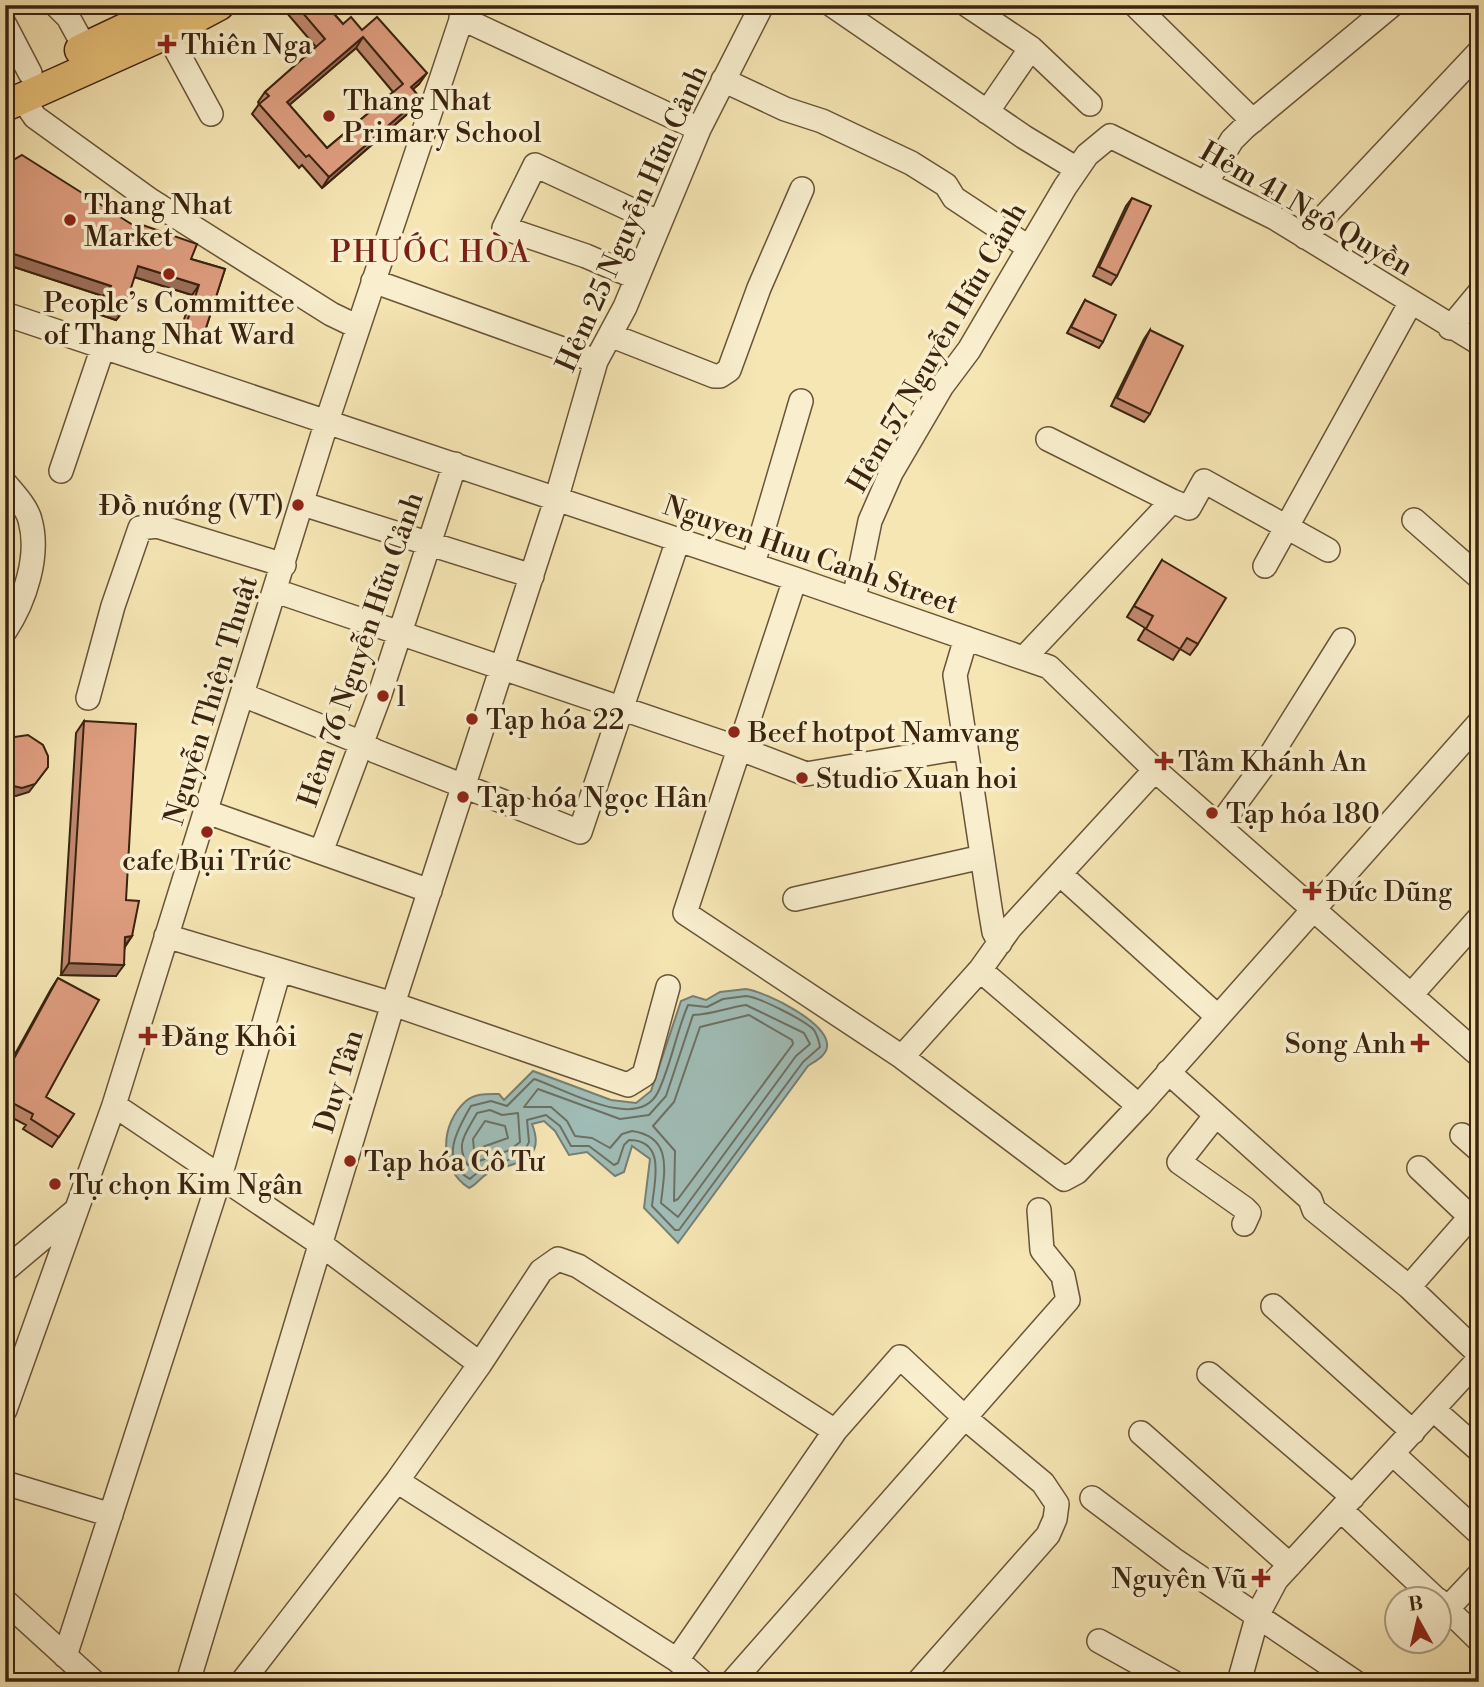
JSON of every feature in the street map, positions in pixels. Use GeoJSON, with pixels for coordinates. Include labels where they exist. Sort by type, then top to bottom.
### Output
{"type":"FeatureCollection","features":[{"type":"Feature","properties":{"kind":"main road"},"geometry":{"type":"LineString","coordinates":[[15,91],[85,48],[219,5]]}},
{"type":"Feature","properties":{"kind":"main road"},"geometry":{"type":"LineString","coordinates":[[15,91],[171,19]]}},
{"type":"Feature","properties":{"kind":"street"},"geometry":{"type":"LineString","coordinates":[[56,5],[68,17],[85,48]]}},
{"type":"Feature","properties":{"kind":"street","name":"Hẻm 25 Nguyễn Hữu Cảnh"},"geometry":{"type":"LineString","coordinates":[[556,500],[596,361],[637,278],[699,129],[762,5]]}},
{"type":"Feature","properties":{"kind":"street"},"geometry":{"type":"LineString","coordinates":[[832,5],[1077,169]]}},
{"type":"Feature","properties":{"kind":"street"},"geometry":{"type":"LineString","coordinates":[[967,5],[1031,48],[1090,104]]}},
{"type":"Feature","properties":{"kind":"street"},"geometry":{"type":"LineString","coordinates":[[1135,5],[1253,121]]}},
{"type":"Feature","properties":{"kind":"street"},"geometry":{"type":"LineString","coordinates":[[1206,183],[1232,140],[1392,5]]}},
{"type":"Feature","properties":{"kind":"street"},"geometry":{"type":"LineString","coordinates":[[463,11],[699,129]]}},
{"type":"Feature","properties":{"kind":"street","name":"Nguyễn Thiện Thuật"},"geometry":{"type":"LineString","coordinates":[[5,1410],[114,1105],[327,421],[463,11]]}},
{"type":"Feature","properties":{"kind":"street"},"geometry":{"type":"LineString","coordinates":[[171,19],[211,114]]}},
{"type":"Feature","properties":{"kind":"street"},"geometry":{"type":"LineString","coordinates":[[5,25],[15,91],[35,117],[150,200],[331,314],[358,327]]}},
{"type":"Feature","properties":{"kind":"street"},"geometry":{"type":"LineString","coordinates":[[988,111],[1031,48]]}},
{"type":"Feature","properties":{"kind":"street"},"geometry":{"type":"LineString","coordinates":[[1305,237],[1479,52]]}},
{"type":"Feature","properties":{"kind":"street"},"geometry":{"type":"LineString","coordinates":[[723,80],[785,109],[822,121],[911,163],[946,185],[954,198],[1028,247]]}},
{"type":"Feature","properties":{"kind":"street","name":"Hẻm 41 Ngô Quyền"},"geometry":{"type":"LineString","coordinates":[[1102,140],[1110,136],[1206,183],[1305,237],[1450,328],[1479,343]]}},
{"type":"Feature","properties":{"kind":"street","name":"Hẻm 57 Nguyễn Hữu Cảnh"},"geometry":{"type":"LineString","coordinates":[[854,599],[870,521],[891,472],[942,386],[969,350],[1028,247],[1077,169],[1102,140]]}},
{"type":"Feature","properties":{"kind":"street"},"geometry":{"type":"LineString","coordinates":[[637,278],[586,256],[504,228],[535,165],[660,223]]}},
{"type":"Feature","properties":{"kind":"street"},"geometry":{"type":"LineString","coordinates":[[610,335],[714,376],[720,376],[729,370],[759,288],[802,189]]}},
{"type":"Feature","properties":{"kind":"street"},"geometry":{"type":"LineString","coordinates":[[373,281],[596,361]]}},
{"type":"Feature","properties":{"kind":"street"},"geometry":{"type":"LineString","coordinates":[[1450,328],[1479,293]]}},
{"type":"Feature","properties":{"kind":"street"},"geometry":{"type":"LineString","coordinates":[[1265,566],[1411,302]]}},
{"type":"Feature","properties":{"kind":"street","name":"Nguyen Huu Canh Street"},"geometry":{"type":"LineString","coordinates":[[5,314],[752,564],[1049,667],[1155,770],[1479,1055]]}},
{"type":"Feature","properties":{"kind":"street"},"geometry":{"type":"LineString","coordinates":[[61,471],[103,347]]}},
{"type":"Feature","properties":{"kind":"street"},"geometry":{"type":"LineString","coordinates":[[752,564],[801,401]]}},
{"type":"Feature","properties":{"kind":"street"},"geometry":{"type":"LineString","coordinates":[[1048,439],[1189,508],[1204,481],[1328,550]]}},
{"type":"Feature","properties":{"kind":"street","name":"Hẻm 76 Nguyễn Hữu Cảnh"},"geometry":{"type":"LineString","coordinates":[[321,852],[400,634],[455,464]]}},
{"type":"Feature","properties":{"kind":"street"},"geometry":{"type":"LineString","coordinates":[[5,483],[30,519],[33,567],[13,620],[5,631]]}},
{"type":"Feature","properties":{"kind":"street","name":"Duy Tân"},"geometry":{"type":"LineString","coordinates":[[188,1682],[393,1004],[556,500]]}},
{"type":"Feature","properties":{"kind":"street"},"geometry":{"type":"LineString","coordinates":[[1025,657],[1172,501]]}},
{"type":"Feature","properties":{"kind":"street"},"geometry":{"type":"LineString","coordinates":[[303,504],[532,576]]}},
{"type":"Feature","properties":{"kind":"street"},"geometry":{"type":"LineString","coordinates":[[1414,520],[1479,577]]}},
{"type":"Feature","properties":{"kind":"street"},"geometry":{"type":"LineString","coordinates":[[88,698],[113,606],[140,528],[157,527],[284,565]]}},
{"type":"Feature","properties":{"kind":"street"},"geometry":{"type":"LineString","coordinates":[[243,695],[362,743],[375,751],[580,832],[678,540]]}},
{"type":"Feature","properties":{"kind":"street"},"geometry":{"type":"LineString","coordinates":[[796,579],[685,914],[902,1057],[1064,1179],[1077,1172],[1139,1105],[1477,727]]}},
{"type":"Feature","properties":{"kind":"street"},"geometry":{"type":"LineString","coordinates":[[276,591],[738,748],[806,774],[966,747]]}},
{"type":"Feature","properties":{"kind":"street"},"geometry":{"type":"LineString","coordinates":[[966,638],[955,675],[994,932],[1000,943]]}},
{"type":"Feature","properties":{"kind":"street"},"geometry":{"type":"LineString","coordinates":[[1219,826],[1269,758],[1343,640]]}},
{"type":"Feature","properties":{"kind":"street"},"geometry":{"type":"LineString","coordinates":[[902,1057],[980,970],[1060,874],[1155,770]]}},
{"type":"Feature","properties":{"kind":"street"},"geometry":{"type":"LineString","coordinates":[[207,812],[429,891]]}},
{"type":"Feature","properties":{"kind":"street"},"geometry":{"type":"LineString","coordinates":[[795,899],[982,857]]}},
{"type":"Feature","properties":{"kind":"street"},"geometry":{"type":"LineString","coordinates":[[1060,874],[1217,1016]]}},
{"type":"Feature","properties":{"kind":"street"},"geometry":{"type":"LineString","coordinates":[[1410,996],[1479,918]]}},
{"type":"Feature","properties":{"kind":"street"},"geometry":{"type":"LineString","coordinates":[[166,936],[393,1004],[628,1085],[644,1075],[668,987]]}},
{"type":"Feature","properties":{"kind":"street"},"geometry":{"type":"LineString","coordinates":[[980,970],[1139,1105]]}},
{"type":"Feature","properties":{"kind":"street"},"geometry":{"type":"LineString","coordinates":[[65,1656],[220,1177],[279,971]]}},
{"type":"Feature","properties":{"kind":"street"},"geometry":{"type":"LineString","coordinates":[[1168,1072],[1310,1199],[1314,1210],[1338,1232],[1409,1287],[1479,1357],[1434,1410],[1276,1580],[1258,1614],[1239,1682]]}},
{"type":"Feature","properties":{"kind":"street"},"geometry":{"type":"LineString","coordinates":[[114,1105],[319,1244],[480,1364]]}},
{"type":"Feature","properties":{"kind":"street"},"geometry":{"type":"LineString","coordinates":[[1216,1115],[1179,1161],[1249,1213],[1244,1224]]}},
{"type":"Feature","properties":{"kind":"street"},"geometry":{"type":"LineString","coordinates":[[1409,1287],[1476,1216],[1419,1168]]}},
{"type":"Feature","properties":{"kind":"street"},"geometry":{"type":"LineString","coordinates":[[732,1682],[1068,1300],[1063,1276],[1042,1250],[1039,1210]]}},
{"type":"Feature","properties":{"kind":"street"},"geometry":{"type":"LineString","coordinates":[[5,1270],[75,1211]]}},
{"type":"Feature","properties":{"kind":"street"},"geometry":{"type":"LineString","coordinates":[[242,1682],[397,1481],[480,1364],[541,1271],[558,1259],[578,1266],[835,1431]]}},
{"type":"Feature","properties":{"kind":"street"},"geometry":{"type":"LineString","coordinates":[[1273,1306],[1413,1432]]}},
{"type":"Feature","properties":{"kind":"street"},"geometry":{"type":"LineString","coordinates":[[677,1660],[835,1431],[900,1357],[964,1417],[1043,1483],[1057,1504],[1055,1520],[1048,1535],[918,1682]]}},
{"type":"Feature","properties":{"kind":"street"},"geometry":{"type":"LineString","coordinates":[[1209,1374],[1347,1504],[1425,1586]]}},
{"type":"Feature","properties":{"kind":"street"},"geometry":{"type":"LineString","coordinates":[[1434,1410],[1479,1450]]}},
{"type":"Feature","properties":{"kind":"street"},"geometry":{"type":"LineString","coordinates":[[1142,1433],[1290,1565]]}},
{"type":"Feature","properties":{"kind":"street"},"geometry":{"type":"LineString","coordinates":[[1393,1454],[1479,1533]]}},
{"type":"Feature","properties":{"kind":"street"},"geometry":{"type":"LineString","coordinates":[[397,1481],[677,1660],[702,1682]]}},
{"type":"Feature","properties":{"kind":"street"},"geometry":{"type":"LineString","coordinates":[[5,1483],[111,1515]]}},
{"type":"Feature","properties":{"kind":"street"},"geometry":{"type":"LineString","coordinates":[[1092,1498],[1173,1559],[1355,1682]]}},
{"type":"Feature","properties":{"kind":"street"},"geometry":{"type":"LineString","coordinates":[[1452,1595],[1479,1575]]}},
{"type":"Feature","properties":{"kind":"street"},"geometry":{"type":"LineString","coordinates":[[5,1601],[94,1682]]}},
{"type":"Feature","properties":{"kind":"street"},"geometry":{"type":"LineString","coordinates":[[1452,1614],[1479,1640]]}},
{"type":"Feature","properties":{"kind":"street"},"geometry":{"type":"LineString","coordinates":[[1100,1641],[1173,1682]]}},
{"type":"Feature","properties":{"kind":"water"},"geometry":{"type":"Polygon","coordinates":[[[746,989],[781,1002],[808,1019],[825,1038],[827,1047],[820,1058],[808,1066],[678,1243],[644,1208],[650,1159],[632,1146],[624,1172],[615,1176],[587,1152],[569,1155],[555,1131],[544,1121],[532,1124],[536,1137],[532,1153],[518,1162],[490,1172],[469,1188],[452,1169],[446,1146],[447,1133],[457,1111],[470,1098],[482,1094],[499,1094],[504,1100],[533,1071],[611,1100],[636,1103],[651,1091],[681,1001],[693,996],[706,1000],[720,992],[746,989]]]}},
{"type":"Feature","properties":{"kind":"building"},"geometry":{"type":"Polygon","coordinates":[[[296,5],[326,5],[343,24],[351,17],[362,30],[377,17],[427,73],[411,87],[420,98],[329,177],[309,155],[306,157],[259,104],[269,96],[265,92],[325,39],[296,5]],[[363,37],[287,102],[327,148],[403,84],[363,37]]]}},
{"type":"Feature","properties":{"kind":"building"},"geometry":{"type":"Polygon","coordinates":[[[22,155],[136,227],[137,223],[197,244],[191,259],[225,269],[204,334],[185,328],[199,285],[138,266],[124,310],[105,304],[111,286],[5,251],[5,165],[22,155]]]}},
{"type":"Feature","properties":{"kind":"building"},"geometry":{"type":"Polygon","coordinates":[[[1132,198],[1151,206],[1117,276],[1099,267],[1132,198]]]}},
{"type":"Feature","properties":{"kind":"building"},"geometry":{"type":"Polygon","coordinates":[[[1085,300],[1116,315],[1103,342],[1071,327],[1085,300]]]}},
{"type":"Feature","properties":{"kind":"building"},"geometry":{"type":"Polygon","coordinates":[[[1150,330],[1183,346],[1150,414],[1117,398],[1150,330]]]}},
{"type":"Feature","properties":{"kind":"building"},"geometry":{"type":"Polygon","coordinates":[[[1162,560],[1226,598],[1198,644],[1187,638],[1180,649],[1146,629],[1153,616],[1134,606],[1162,560]]]}},
{"type":"Feature","properties":{"kind":"building"},"geometry":{"type":"Polygon","coordinates":[[[84,721],[136,724],[126,900],[139,901],[132,936],[125,937],[124,965],[69,963],[84,721]]]}},
{"type":"Feature","properties":{"kind":"building"},"geometry":{"type":"Polygon","coordinates":[[[28,735],[43,745],[48,756],[48,767],[35,784],[22,788],[9,785],[5,782],[5,740],[28,735]]]}},
{"type":"Feature","properties":{"kind":"building"},"geometry":{"type":"Polygon","coordinates":[[[58,978],[99,1000],[46,1097],[74,1114],[59,1137],[31,1119],[33,1114],[5,1099],[5,1075],[58,978]]]}},
{"type":"Feature","properties":{"kind":"place","name":"Thiên Nga"},"geometry":{"type":"Point","coordinates":[167,44]}},
{"type":"Feature","properties":{"kind":"place","name":"Thang Nhat Primary School"},"geometry":{"type":"Point","coordinates":[329,116]}},
{"type":"Feature","properties":{"kind":"place","name":"Thang Nhat Market"},"geometry":{"type":"Point","coordinates":[70,220]}},
{"type":"Feature","properties":{"kind":"place","name":"People’s Committee of Thang Nhat Ward"},"geometry":{"type":"Point","coordinates":[169,274]}},
{"type":"Feature","properties":{"kind":"place","name":"Đồ nướng (VT)"},"geometry":{"type":"Point","coordinates":[298,505]}},
{"type":"Feature","properties":{"kind":"place","name":"l"},"geometry":{"type":"Point","coordinates":[383,696]}},
{"type":"Feature","properties":{"kind":"place","name":"Tạp hóa 22"},"geometry":{"type":"Point","coordinates":[472,719]}},
{"type":"Feature","properties":{"kind":"place","name":"Beef hotpot Namvang"},"geometry":{"type":"Point","coordinates":[734,732]}},
{"type":"Feature","properties":{"kind":"place","name":"Tâm Khánh An"},"geometry":{"type":"Point","coordinates":[1164,761]}},
{"type":"Feature","properties":{"kind":"place","name":"Studio Xuan hoi"},"geometry":{"type":"Point","coordinates":[802,778]}},
{"type":"Feature","properties":{"kind":"place","name":"Tạp hóa Ngọc Hân"},"geometry":{"type":"Point","coordinates":[463,797]}},
{"type":"Feature","properties":{"kind":"place","name":"Tạp hóa 180"},"geometry":{"type":"Point","coordinates":[1212,813]}},
{"type":"Feature","properties":{"kind":"place","name":"cafe Bụi Trúc"},"geometry":{"type":"Point","coordinates":[207,832]}},
{"type":"Feature","properties":{"kind":"place","name":"Đức Dũng"},"geometry":{"type":"Point","coordinates":[1312,891]}},
{"type":"Feature","properties":{"kind":"place","name":"Đăng Khôi"},"geometry":{"type":"Point","coordinates":[148,1036]}},
{"type":"Feature","properties":{"kind":"place","name":"Song Anh"},"geometry":{"type":"Point","coordinates":[1420,1043]}},
{"type":"Feature","properties":{"kind":"place","name":"Tạp hóa Cô Tư"},"geometry":{"type":"Point","coordinates":[350,1161]}},
{"type":"Feature","properties":{"kind":"place","name":"Tự chọn Kim Ngân"},"geometry":{"type":"Point","coordinates":[55,1184]}},
{"type":"Feature","properties":{"kind":"place","name":"Nguyên Vũ"},"geometry":{"type":"Point","coordinates":[1261,1578]}},
{"type":"Feature","properties":{"kind":"district","name":"PHƯỚC HÒA"},"geometry":{"type":"Point","coordinates":[431,252]}}]}
